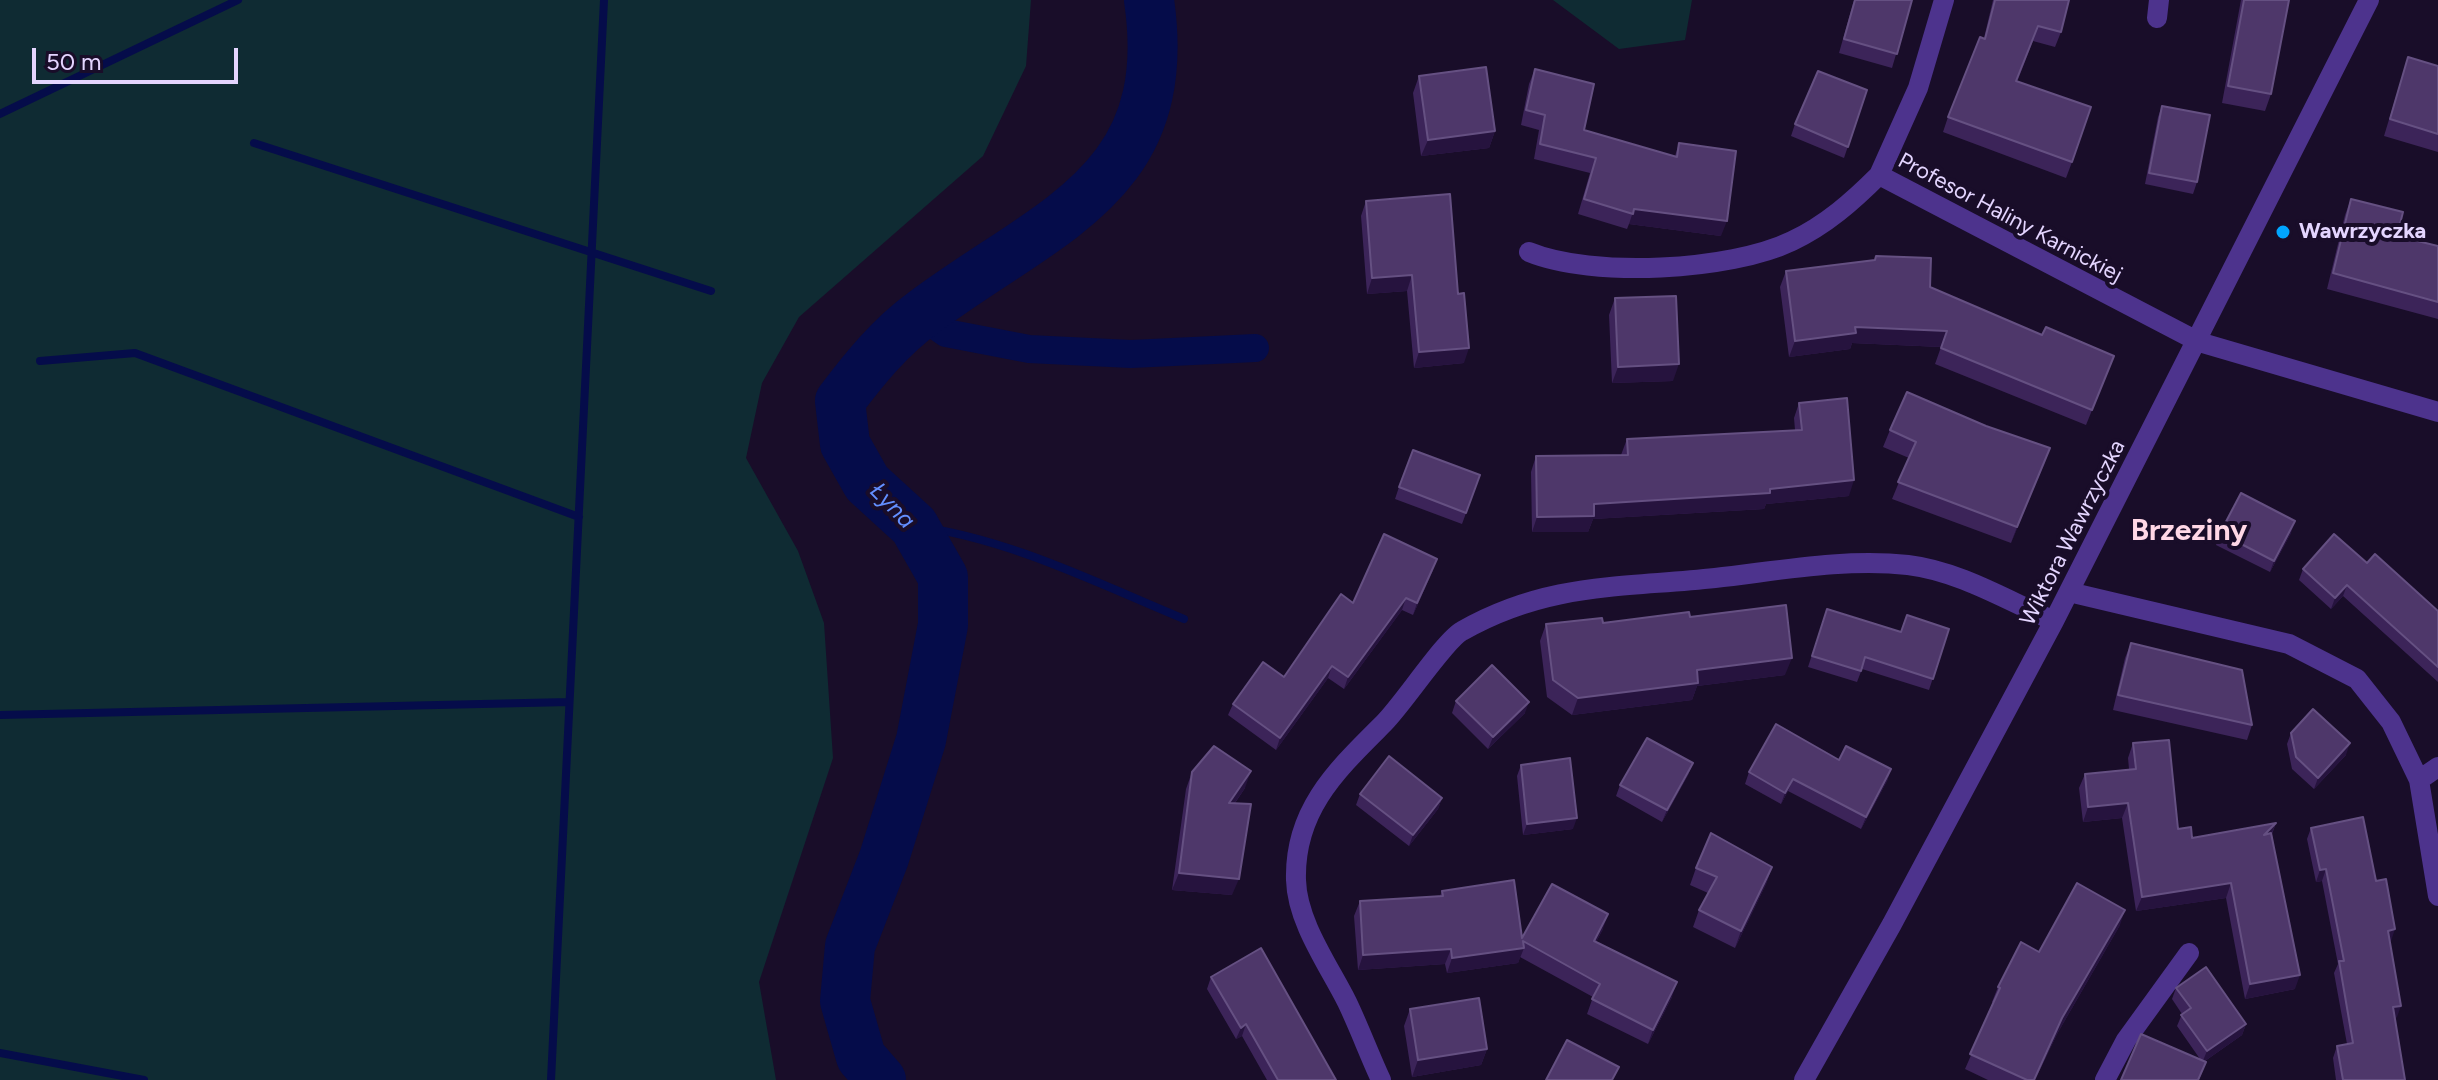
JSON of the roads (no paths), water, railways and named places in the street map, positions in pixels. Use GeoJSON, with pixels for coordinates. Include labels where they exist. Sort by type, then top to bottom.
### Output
{"type":"FeatureCollection","features":[{"type":"Feature","properties":{"kind":"street"},"geometry":{"type":"LineString","coordinates":[[1879,175],[1918,88],[1944,0]]}},
{"type":"Feature","properties":{"kind":"street","name":"Wiktora Wawrzyczka"},"geometry":{"type":"LineString","coordinates":[[1804,1080],[1907,899],[2054,621],[2199,342],[2369,0]]}},
{"type":"Feature","properties":{"kind":"street","name":"Profesor Haliny Karnickiej"},"geometry":{"type":"LineString","coordinates":[[1529,252],[1550,261],[1603,268],[1673,265],[1757,254],[1791,242],[1825,223],[1879,175],[2199,342],[2438,412]]}},
{"type":"Feature","properties":{"kind":"street"},"geometry":{"type":"LineString","coordinates":[[1381,1080],[1347,1003],[1312,939],[1296,881],[1304,820],[1336,770],[1402,705],[1459,633],[1512,607],[1560,593],[1632,582],[1701,579],[1841,564],[1909,565],[1969,582],[2054,621]]}},
{"type":"Feature","properties":{"kind":"street"},"geometry":{"type":"LineString","coordinates":[[2069,592],[2289,644],[2357,679],[2391,722],[2419,780],[2438,896]]}},
{"type":"Feature","properties":{"kind":"street"},"geometry":{"type":"LineString","coordinates":[[2419,780],[2438,767]]}},
{"type":"Feature","properties":{"kind":"street"},"geometry":{"type":"LineString","coordinates":[[2105,1080],[2126,1040],[2189,953]]}},
{"type":"Feature","properties":{"kind":"waterway"},"geometry":{"type":"LineString","coordinates":[[0,114],[238,0]]}},
{"type":"Feature","properties":{"kind":"waterway"},"geometry":{"type":"LineString","coordinates":[[551,1080],[604,0]]}},
{"type":"Feature","properties":{"kind":"waterway","name":"Łyna"},"geometry":{"type":"LineString","coordinates":[[881,1080],[861,1057],[845,1001],[850,946],[884,858],[921,740],[943,625],[943,577],[914,526],[867,483],[845,444],[840,401],[899,332],[969,280],[1056,222],[1093,191],[1122,156],[1143,114],[1152,63],[1149,0]]}},
{"type":"Feature","properties":{"kind":"waterway"},"geometry":{"type":"LineString","coordinates":[[254,143],[711,291]]}},
{"type":"Feature","properties":{"kind":"waterway"},"geometry":{"type":"LineString","coordinates":[[920,315],[946,333],[1029,349],[1131,354],[1255,348]]}},
{"type":"Feature","properties":{"kind":"waterway"},"geometry":{"type":"LineString","coordinates":[[40,361],[135,353],[579,517]]}},
{"type":"Feature","properties":{"kind":"waterway"},"geometry":{"type":"LineString","coordinates":[[914,526],[1018,551],[1184,619]]}},
{"type":"Feature","properties":{"kind":"waterway"},"geometry":{"type":"LineString","coordinates":[[0,715],[569,702]]}},
{"type":"Feature","properties":{"kind":"waterway"},"geometry":{"type":"LineString","coordinates":[[0,1053],[144,1080]]}},
{"type":"Feature","properties":{"kind":"place","name":"Wawrzyczka"},"geometry":{"type":"Point","coordinates":[2283,232]}},
{"type":"Feature","properties":{"kind":"district","name":"Brzeziny"},"geometry":{"type":"Point","coordinates":[2189,531]}}]}
